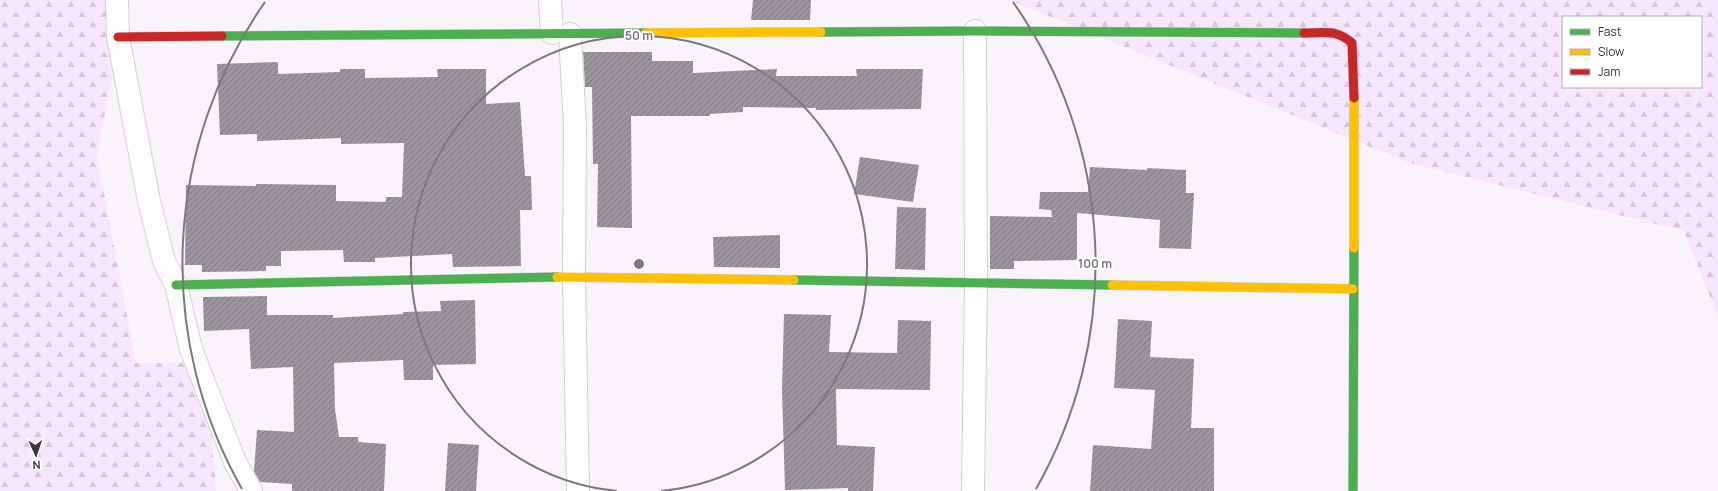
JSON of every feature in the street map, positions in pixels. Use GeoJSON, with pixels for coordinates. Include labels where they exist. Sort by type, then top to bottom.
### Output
{"type":"FeatureCollection","features":[{"type":"Feature","properties":{"kind":"street"},"geometry":{"type":"LineString","coordinates":[[117,0],[118,37],[148,201],[164,261],[176,285],[192,349],[235,462],[251,491]]}},
{"type":"Feature","properties":{"kind":"street"},"geometry":{"type":"LineString","coordinates":[[550,0],[561,34],[575,127],[574,277],[578,491]]}},
{"type":"Feature","properties":{"kind":"street"},"geometry":{"type":"LineString","coordinates":[[118,37],[975,32],[1336,33],[1352,42],[1354,66],[1353,491]]}},
{"type":"Feature","properties":{"kind":"street"},"geometry":{"type":"LineString","coordinates":[[973,491],[976,283],[975,32]]}},
{"type":"Feature","properties":{"kind":"street"},"geometry":{"type":"LineString","coordinates":[[176,285],[574,277],[1353,289]]}},
{"type":"Feature","properties":{"kind":"green space"},"geometry":{"type":"Polygon","coordinates":[[[0,0],[126,0],[97,155],[136,363],[206,363],[216,491],[0,491],[0,0]]]}},
{"type":"Feature","properties":{"kind":"green space"},"geometry":{"type":"Polygon","coordinates":[[[1009,0],[1718,0],[1718,317],[1684,231],[1410,163],[1009,0]]]}},
{"type":"Feature","properties":{"kind":"building"},"geometry":{"type":"Polygon","coordinates":[[[753,0],[811,0],[810,20],[751,20],[753,0]]]}},
{"type":"Feature","properties":{"kind":"building"},"geometry":{"type":"Polygon","coordinates":[[[583,52],[652,52],[652,61],[693,61],[693,73],[777,69],[776,76],[857,76],[856,69],[923,69],[921,109],[816,110],[816,108],[743,107],[743,112],[710,114],[710,116],[631,116],[632,228],[597,227],[598,164],[593,164],[592,87],[585,87],[583,52]]]}},
{"type":"Feature","properties":{"kind":"building"},"geometry":{"type":"Polygon","coordinates":[[[278,62],[278,74],[340,72],[340,69],[365,69],[365,78],[438,77],[437,69],[486,69],[486,104],[520,102],[525,176],[531,176],[532,210],[520,210],[521,266],[453,267],[452,254],[375,258],[375,262],[344,262],[343,250],[281,251],[281,266],[266,266],[266,271],[202,272],[202,265],[185,265],[186,185],[336,185],[336,201],[386,202],[386,197],[402,197],[404,143],[341,144],[341,138],[257,141],[257,134],[220,135],[217,64],[278,62]]]}},
{"type":"Feature","properties":{"kind":"building"},"geometry":{"type":"Polygon","coordinates":[[[860,157],[919,165],[913,202],[854,194],[860,157]]]}},
{"type":"Feature","properties":{"kind":"building"},"geometry":{"type":"Polygon","coordinates":[[[1090,167],[1147,170],[1147,168],[1186,170],[1186,193],[1194,193],[1191,249],[1159,248],[1160,220],[1077,213],[1077,260],[1014,261],[1014,269],[990,269],[990,216],[1052,217],[1051,210],[1039,209],[1040,192],[1088,192],[1090,167]]]}},
{"type":"Feature","properties":{"kind":"building"},"geometry":{"type":"Polygon","coordinates":[[[897,207],[926,208],[925,270],[895,269],[897,207]]]}},
{"type":"Feature","properties":{"kind":"building"},"geometry":{"type":"Polygon","coordinates":[[[780,235],[780,268],[714,267],[713,237],[780,235]]]}},
{"type":"Feature","properties":{"kind":"building"},"geometry":{"type":"Polygon","coordinates":[[[267,296],[267,315],[333,315],[333,318],[403,314],[403,312],[441,311],[440,301],[475,300],[476,364],[433,365],[433,380],[404,380],[403,360],[334,363],[335,409],[339,437],[358,437],[358,442],[386,444],[384,491],[292,491],[292,484],[260,482],[254,471],[257,430],[294,432],[293,367],[251,369],[249,329],[204,331],[203,297],[267,296]]]}},
{"type":"Feature","properties":{"kind":"building"},"geometry":{"type":"Polygon","coordinates":[[[784,314],[831,315],[829,352],[897,353],[898,320],[931,321],[930,390],[836,389],[837,445],[875,447],[873,491],[848,491],[848,488],[785,490],[782,390],[784,314]]]}},
{"type":"Feature","properties":{"kind":"building"},"geometry":{"type":"Polygon","coordinates":[[[1118,319],[1152,321],[1150,357],[1194,359],[1191,428],[1214,428],[1214,491],[1090,491],[1093,445],[1151,449],[1155,390],[1114,388],[1118,319]]]}},
{"type":"Feature","properties":{"kind":"building"},"geometry":{"type":"Polygon","coordinates":[[[448,443],[479,445],[476,491],[445,491],[448,443]]]}},
{"type":"Feature","properties":{"kind":"traffic: fast"},"geometry":{"type":"LineString","coordinates":[[821,32],[975,31],[1304,33]]}},
{"type":"Feature","properties":{"kind":"traffic: fast"},"geometry":{"type":"LineString","coordinates":[[222,36],[646,33]]}},
{"type":"Feature","properties":{"kind":"traffic: fast"},"geometry":{"type":"LineString","coordinates":[[1353,491],[1354,248]]}},
{"type":"Feature","properties":{"kind":"traffic: fast"},"geometry":{"type":"LineString","coordinates":[[176,285],[557,277]]}},
{"type":"Feature","properties":{"kind":"traffic: fast"},"geometry":{"type":"LineString","coordinates":[[794,280],[1112,285]]}},
{"type":"Feature","properties":{"kind":"traffic: slow"},"geometry":{"type":"LineString","coordinates":[[646,33],[821,32]]}},
{"type":"Feature","properties":{"kind":"traffic: slow"},"geometry":{"type":"LineString","coordinates":[[1354,98],[1354,248]]}},
{"type":"Feature","properties":{"kind":"traffic: slow"},"geometry":{"type":"LineString","coordinates":[[557,277],[794,280]]}},
{"type":"Feature","properties":{"kind":"traffic: slow"},"geometry":{"type":"LineString","coordinates":[[1112,285],[1353,289]]}},
{"type":"Feature","properties":{"kind":"traffic: jam"},"geometry":{"type":"LineString","coordinates":[[1304,33],[1324,32],[1335,34],[1352,43],[1354,98]]}},
{"type":"Feature","properties":{"kind":"traffic: jam"},"geometry":{"type":"LineString","coordinates":[[118,37],[222,36]]}}]}
